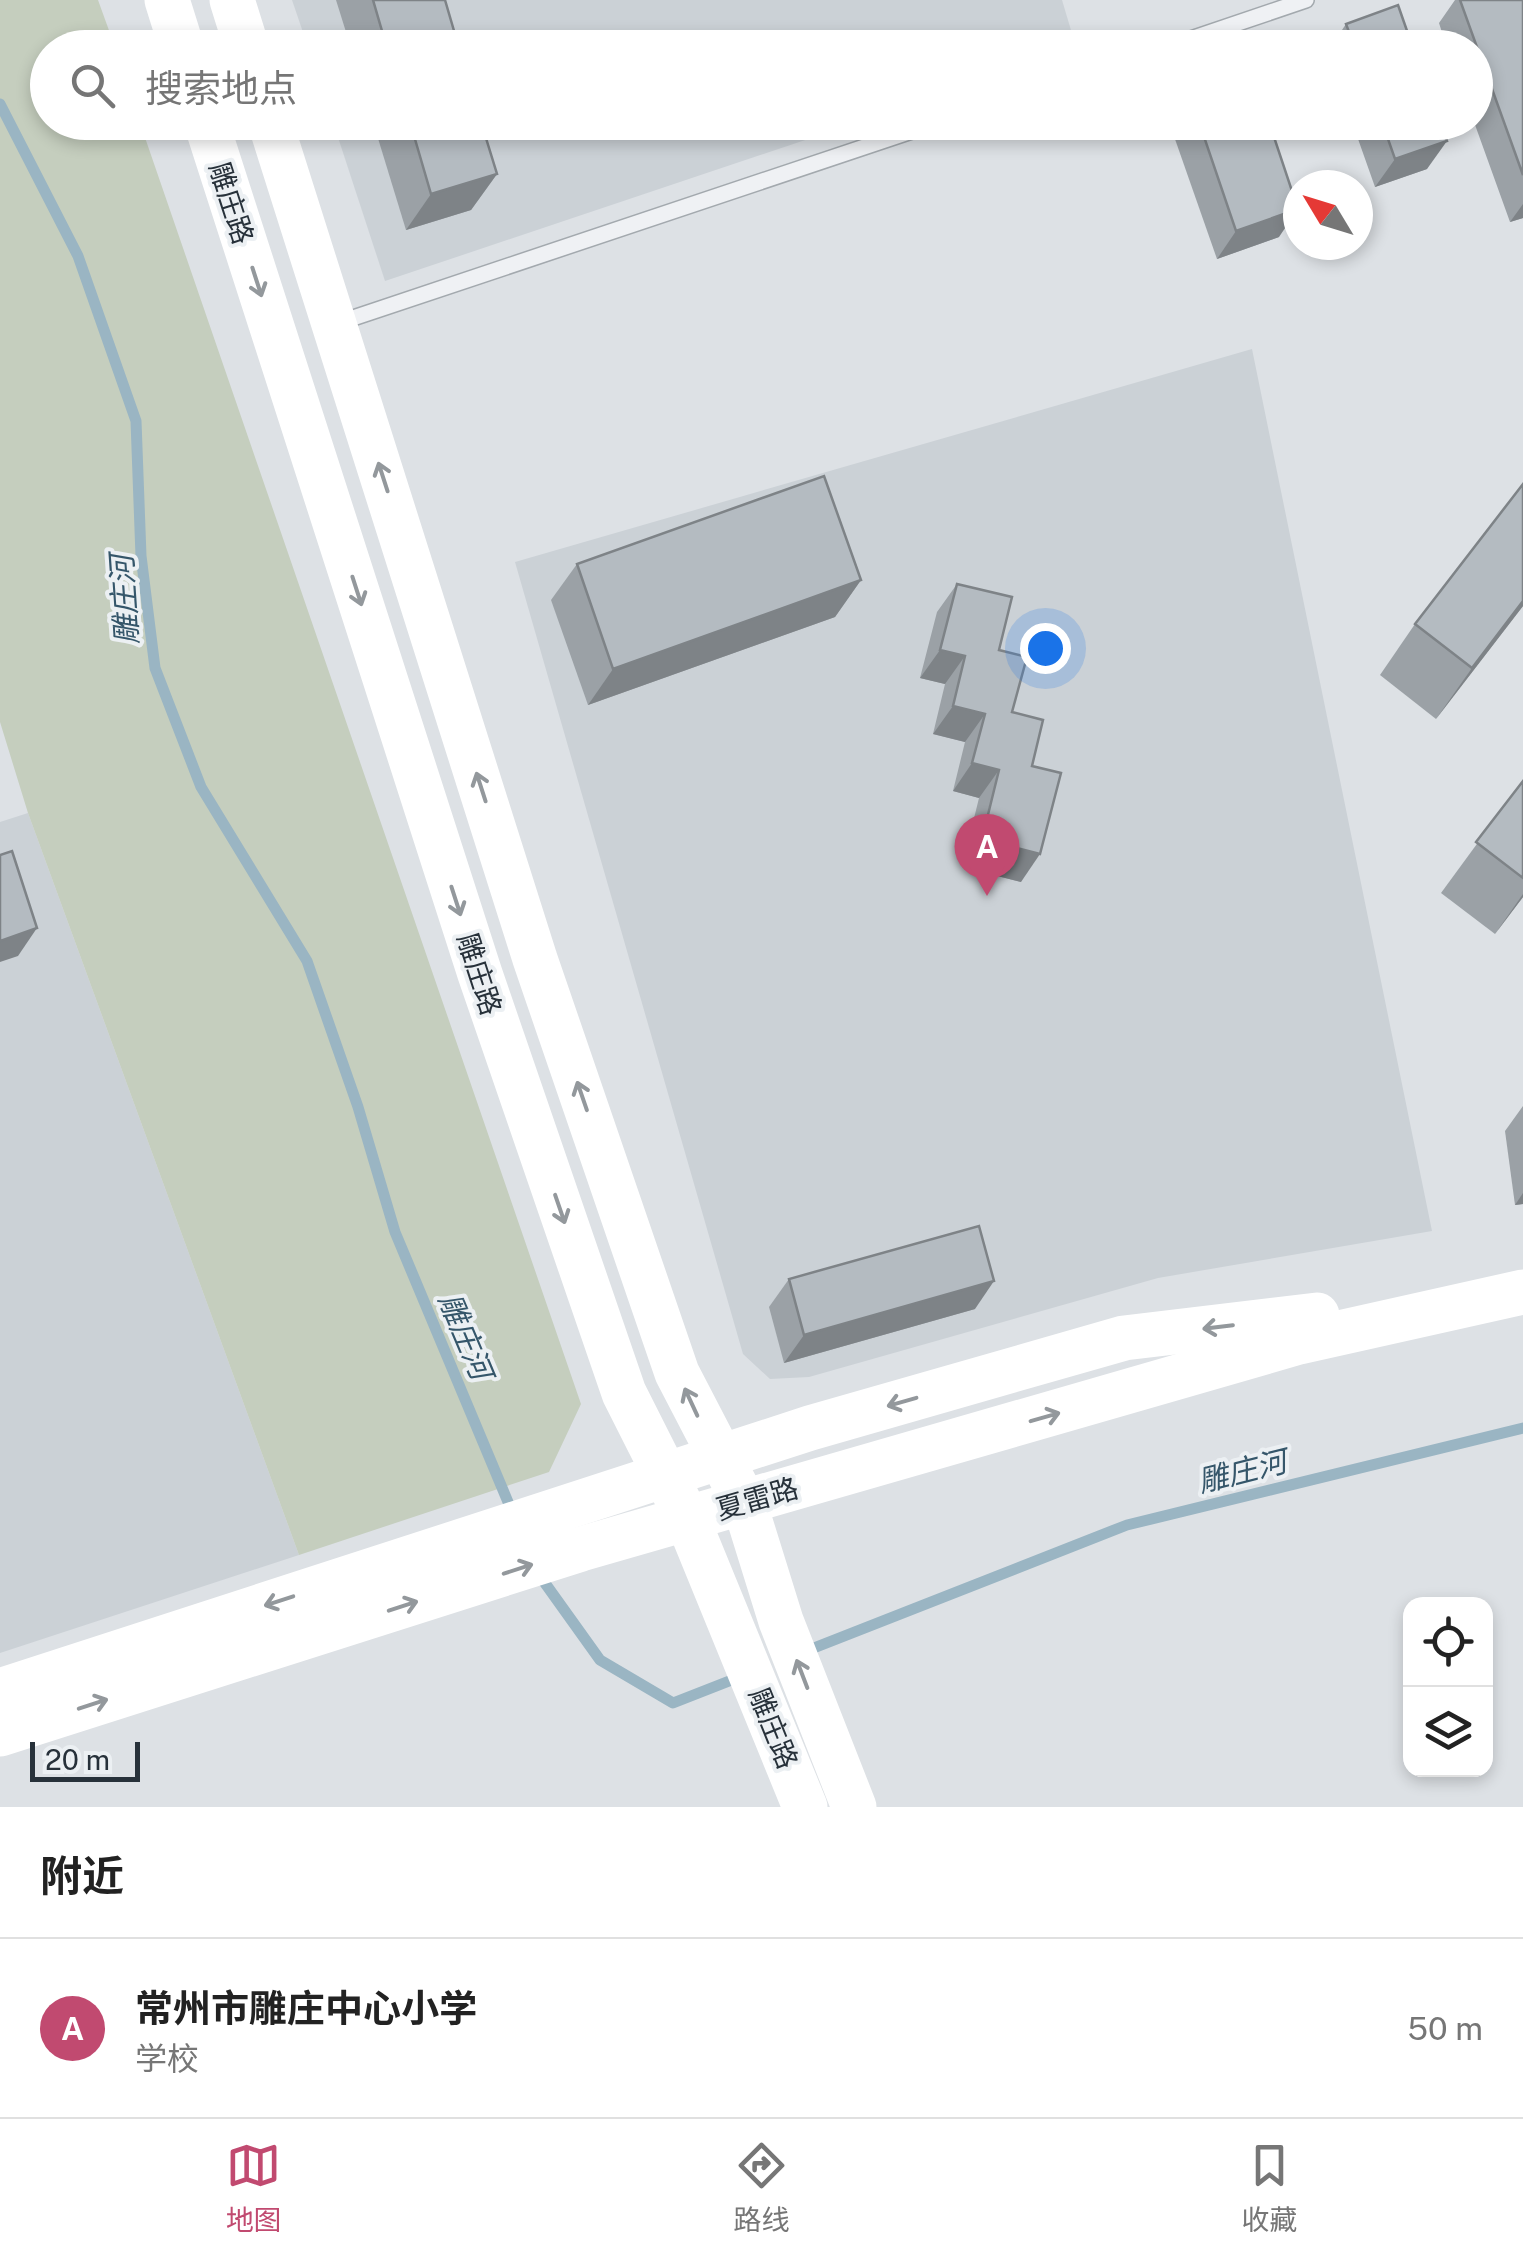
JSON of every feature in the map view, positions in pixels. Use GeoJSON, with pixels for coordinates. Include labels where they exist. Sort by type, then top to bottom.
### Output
{"type":"FeatureCollection","features":[{"type":"Feature","properties":{"kind":"main road"},"geometry":{"type":"LineString","coordinates":[[167,0],[176,30]]}},
{"type":"Feature","properties":{"kind":"main road"},"geometry":{"type":"LineString","coordinates":[[232,0],[241,30]]}},
{"type":"Feature","properties":{"kind":"main road","name":"雕庄路"},"geometry":{"type":"LineString","coordinates":[[212,140],[480,974],[624,1393],[687,1518],[805,1807]]}},
{"type":"Feature","properties":{"kind":"main road","name":"雕庄路"},"geometry":{"type":"LineString","coordinates":[[276,140],[535,959],[677,1373],[744,1502],[781,1621],[854,1807]]}},
{"type":"Feature","properties":{"kind":"main road","name":"夏雷路"},"geometry":{"type":"LineString","coordinates":[[0,1734],[447,1569],[562,1508],[1124,1338],[1523,1291]]}},
{"type":"Feature","properties":{"kind":"main road","name":"夏雷路"},"geometry":{"type":"LineString","coordinates":[[0,1691],[447,1569],[581,1549],[1299,1342],[1523,1291]]}},
{"type":"Feature","properties":{"kind":"lane"},"geometry":{"type":"LineString","coordinates":[[1217,30],[1306,0]]}},
{"type":"Feature","properties":{"kind":"lane"},"geometry":{"type":"LineString","coordinates":[[334,324],[885,140]]}},
{"type":"Feature","properties":{"kind":"shaded area"},"geometry":{"type":"Polygon","coordinates":[[[292,0],[1062,0],[1071,30],[302,30],[292,0]]]}},
{"type":"Feature","properties":{"kind":"shaded area"},"geometry":{"type":"Polygon","coordinates":[[[339,140],[805,140],[385,281],[339,140]]]}},
{"type":"Feature","properties":{"kind":"shaded area"},"geometry":{"type":"Polygon","coordinates":[[[1252,349],[1432,1231],[1158,1278],[809,1377],[770,1379],[743,1354],[515,562],[1252,349]]]}},
{"type":"Feature","properties":{"kind":"shaded area"},"geometry":{"type":"Polygon","coordinates":[[[28,813],[299,1555],[0,1653],[0,822],[28,813]]]}},
{"type":"Feature","properties":{"kind":"green space"},"geometry":{"type":"Polygon","coordinates":[[[0,0],[98,0],[109,30],[30,30],[30,140],[146,140],[581,1404],[549,1472],[299,1555],[28,813],[0,722],[0,0]]]}},
{"type":"Feature","properties":{"kind":"building"},"geometry":{"type":"Polygon","coordinates":[[[373,0],[445,0],[454,30],[382,30],[373,0]]]}},
{"type":"Feature","properties":{"kind":"building"},"geometry":{"type":"Polygon","coordinates":[[[1460,0],[1523,0],[1523,175],[1493,92],[1493,30],[1471,30],[1460,0]]]}},
{"type":"Feature","properties":{"kind":"building"},"geometry":{"type":"Polygon","coordinates":[[[1398,5],[1407,30],[1348,30],[1346,24],[1398,5]]]}},
{"type":"Feature","properties":{"kind":"building"},"geometry":{"type":"Polygon","coordinates":[[[415,140],[487,140],[497,174],[431,194],[415,140]]]}},
{"type":"Feature","properties":{"kind":"building"},"geometry":{"type":"Polygon","coordinates":[[[1205,140],[1275,140],[1285,170],[1283,214],[1236,231],[1205,140]]]}},
{"type":"Feature","properties":{"kind":"building"},"geometry":{"type":"Polygon","coordinates":[[[1388,140],[1447,141],[1395,159],[1388,140]]]}},
{"type":"Feature","properties":{"kind":"building"},"geometry":{"type":"Polygon","coordinates":[[[824,476],[861,580],[613,669],[577,564],[824,476]]]}},
{"type":"Feature","properties":{"kind":"building"},"geometry":{"type":"Polygon","coordinates":[[[1523,484],[1523,601],[1472,668],[1415,624],[1523,484]]]}},
{"type":"Feature","properties":{"kind":"building"},"geometry":{"type":"Polygon","coordinates":[[[957,584],[1012,597],[999,650],[1027,657],[1012,712],[1043,720],[1032,766],[1061,773],[1040,854],[982,839],[999,770],[972,763],[985,714],[953,706],[965,656],[940,650],[957,584]]]}},
{"type":"Feature","properties":{"kind":"building"},"geometry":{"type":"Polygon","coordinates":[[[1523,781],[1523,878],[1476,842],[1523,781]]]}},
{"type":"Feature","properties":{"kind":"building"},"geometry":{"type":"Polygon","coordinates":[[[12,851],[37,928],[0,941],[0,855],[12,851]]]}},
{"type":"Feature","properties":{"kind":"building"},"geometry":{"type":"Polygon","coordinates":[[[979,1226],[994,1281],[804,1335],[789,1279],[979,1226]]]}},
{"type":"Feature","properties":{"kind":"waterway","name":"雕庄河"},"geometry":{"type":"LineString","coordinates":[[0,104],[78,256],[136,421],[141,556],[155,668],[201,787],[307,961],[358,1107],[395,1232],[513,1514]]}},
{"type":"Feature","properties":{"kind":"waterway","name":"雕庄河"},"geometry":{"type":"LineString","coordinates":[[801,1653],[1127,1525],[1523,1428]]}},
{"type":"Feature","properties":{"kind":"waterway","name":"雕庄河"},"geometry":{"type":"LineString","coordinates":[[537,1572],[600,1660],[673,1703],[742,1676]]}},
{"type":"Feature","properties":{"kind":"place","name":"常州市雕庄中心小学"},"geometry":{"type":"Point","coordinates":[987,896]}}]}
